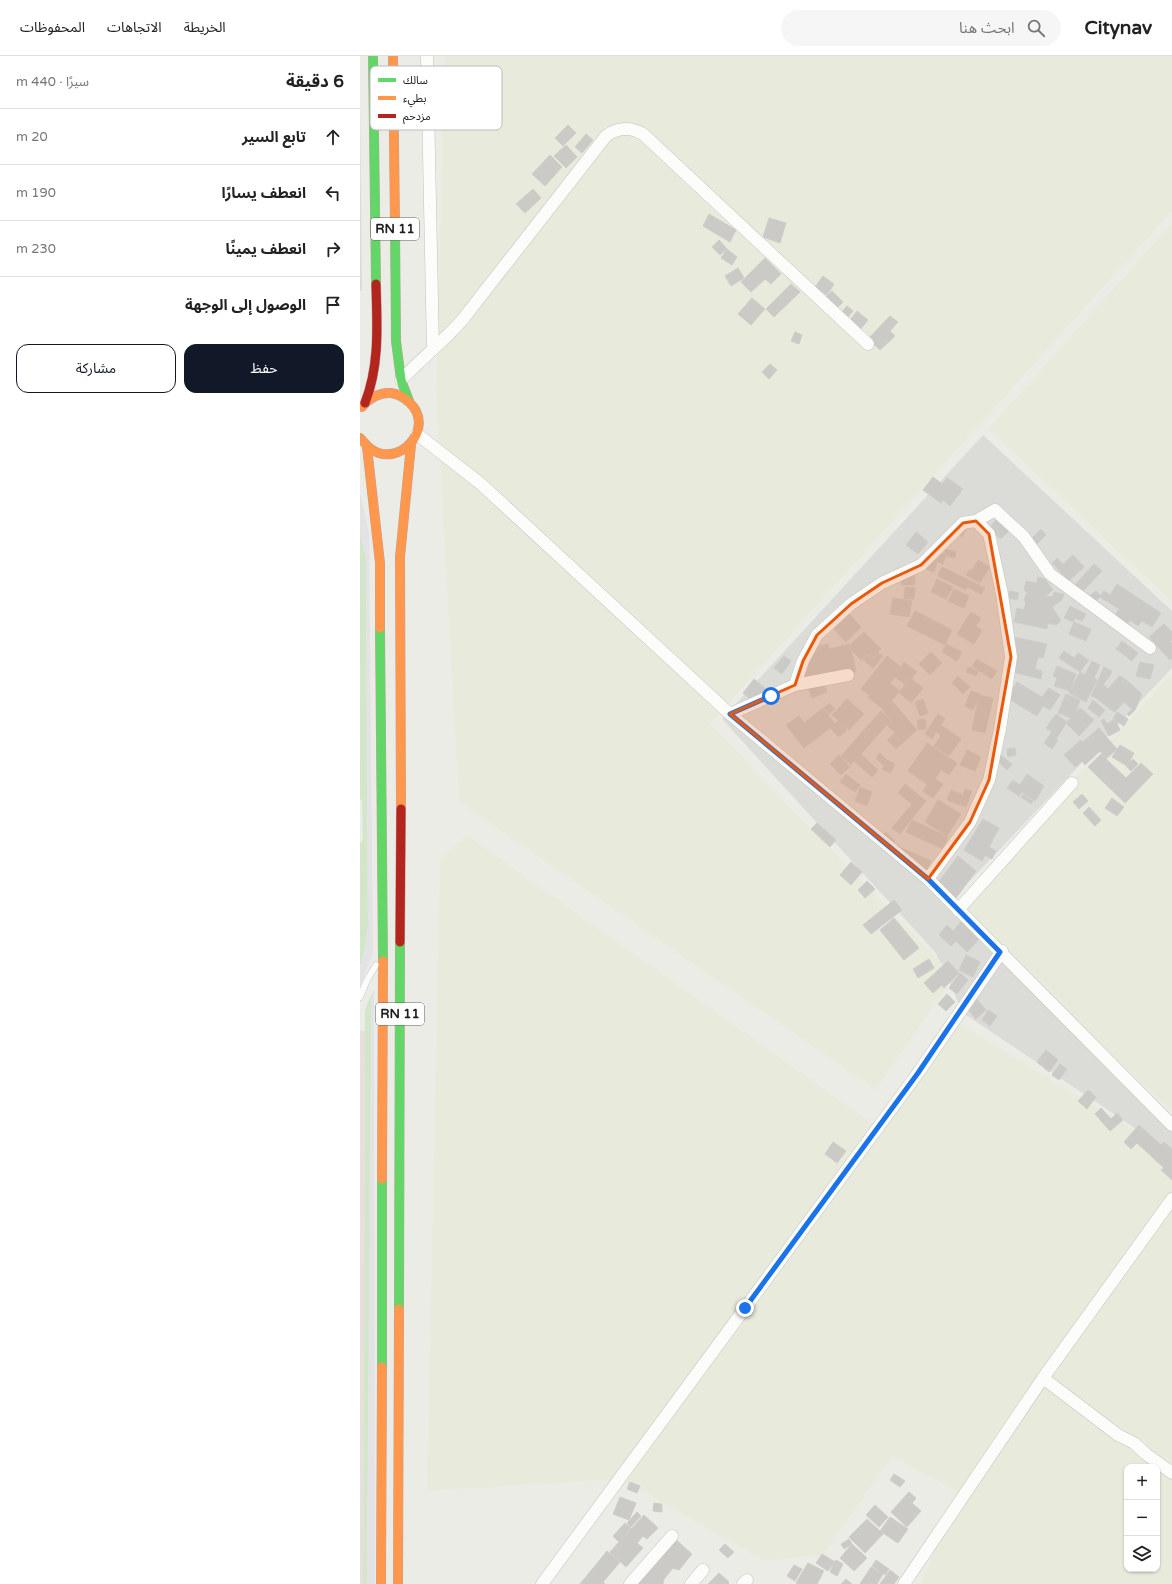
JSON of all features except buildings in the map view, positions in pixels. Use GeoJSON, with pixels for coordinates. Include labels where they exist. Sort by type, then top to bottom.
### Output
{"type":"FeatureCollection","features":[{"type":"Feature","properties":{"kind":"highway","name":"RN 11"},"geometry":{"type":"LineString","coordinates":[[373,56],[373,66]]}},
{"type":"Feature","properties":{"kind":"highway","name":"RN 11"},"geometry":{"type":"LineString","coordinates":[[393,56],[393,66]]}},
{"type":"Feature","properties":{"kind":"highway","name":"RN 11"},"geometry":{"type":"LineString","coordinates":[[362,407],[370,390],[376,356],[374,130]]}},
{"type":"Feature","properties":{"kind":"highway","name":"RN 11"},"geometry":{"type":"LineString","coordinates":[[394,130],[396,341],[401,380],[409,401]]}},
{"type":"Feature","properties":{"kind":"highway"},"geometry":{"type":"LineString","coordinates":[[366,352],[376,356]]}},
{"type":"Feature","properties":{"kind":"highway"},"geometry":{"type":"LineString","coordinates":[[360,438],[367,447],[377,453],[390,455],[401,452],[414,439],[419,422],[416,411],[409,401],[398,394],[386,393],[374,396],[362,407]]}},
{"type":"Feature","properties":{"kind":"highway","name":"RN 11"},"geometry":{"type":"LineString","coordinates":[[398,1584],[401,775],[400,557],[414,439]]}},
{"type":"Feature","properties":{"kind":"highway","name":"RN 11"},"geometry":{"type":"LineString","coordinates":[[367,447],[380,563],[383,956],[381,1584]]}},
{"type":"Feature","properties":{"kind":"street"},"geometry":{"type":"LineString","coordinates":[[427,56],[427,66]]}},
{"type":"Feature","properties":{"kind":"street"},"geometry":{"type":"LineString","coordinates":[[401,380],[463,319],[606,136],[616,130],[627,129],[638,131],[643,134],[868,344]]}},
{"type":"Feature","properties":{"kind":"street"},"geometry":{"type":"LineString","coordinates":[[429,130],[433,348]]}},
{"type":"Feature","properties":{"kind":"street"},"geometry":{"type":"LineString","coordinates":[[414,439],[481,484],[730,714],[928,879],[1172,1124]]}},
{"type":"Feature","properties":{"kind":"street"},"geometry":{"type":"LineString","coordinates":[[795,685],[802,661],[817,635],[850,604],[882,583],[921,565],[963,523],[976,521],[995,510],[1024,537],[1050,574],[1150,648]]}},
{"type":"Feature","properties":{"kind":"street"},"geometry":{"type":"LineString","coordinates":[[928,879],[970,822],[989,780],[1000,729],[1011,657],[1002,594],[989,534],[976,521]]}},
{"type":"Feature","properties":{"kind":"street"},"geometry":{"type":"LineString","coordinates":[[730,714],[795,685],[848,675]]}},
{"type":"Feature","properties":{"kind":"street"},"geometry":{"type":"LineString","coordinates":[[958,910],[1072,783]]}},
{"type":"Feature","properties":{"kind":"street"},"geometry":{"type":"LineString","coordinates":[[542,1584],[918,1073],[1001,952]]}},
{"type":"Feature","properties":{"kind":"street"},"geometry":{"type":"LineString","coordinates":[[904,1584],[1043,1378],[1172,1198]]}},
{"type":"Feature","properties":{"kind":"street"},"geometry":{"type":"LineString","coordinates":[[1043,1378],[1118,1435],[1134,1443],[1172,1473]]}},
{"type":"Feature","properties":{"kind":"street"},"geometry":{"type":"LineString","coordinates":[[630,1584],[672,1536]]}},
{"type":"Feature","properties":{"kind":"street"},"geometry":{"type":"LineString","coordinates":[[691,1584],[703,1570]]}},
{"type":"Feature","properties":{"kind":"lane"},"geometry":{"type":"LineString","coordinates":[[365,488],[380,563]]}},
{"type":"Feature","properties":{"kind":"lane"},"geometry":{"type":"LineString","coordinates":[[360,997],[369,976],[383,956]]}},
{"type":"Feature","properties":{"kind":"highlighted area"},"geometry":{"type":"Polygon","coordinates":[[[976,521],[989,534],[1011,657],[989,780],[970,822],[928,879],[730,714],[795,685],[803,661],[817,635],[851,604],[882,583],[921,565],[963,523],[976,521]]]}},
{"type":"Feature","properties":{"kind":"shaded area"},"geometry":{"type":"Polygon","coordinates":[[[445,56],[1172,56],[1172,211],[710,724],[954,976],[876,1090],[459,802],[436,389],[443,130],[502,130],[502,66],[445,66],[445,56]]]}},
{"type":"Feature","properties":{"kind":"shaded area"},"geometry":{"type":"Polygon","coordinates":[[[360,99],[362,290],[360,291],[360,99]]]}},
{"type":"Feature","properties":{"kind":"shaded area"},"geometry":{"type":"Polygon","coordinates":[[[1172,223],[1172,602],[988,429],[1172,223]]]}},
{"type":"Feature","properties":{"kind":"shaded area"},"geometry":{"type":"Polygon","coordinates":[[[983,435],[1172,611],[1172,668],[946,906],[1172,1131],[1172,1153],[963,1013],[936,953],[722,719],[983,435]]]}},
{"type":"Feature","properties":{"kind":"shaded area"},"geometry":{"type":"Polygon","coordinates":[[[360,493],[369,533],[373,953],[360,986],[360,966],[365,949],[368,928],[366,559],[360,531],[360,493]]]}},
{"type":"Feature","properties":{"kind":"shaded area"},"geometry":{"type":"Polygon","coordinates":[[[1172,674],[1172,1111],[953,908],[1172,674]]]}},
{"type":"Feature","properties":{"kind":"shaded area"},"geometry":{"type":"Polygon","coordinates":[[[467,835],[879,1128],[952,1019],[1172,1153],[1172,1584],[921,1584],[958,1492],[892,1456],[823,1555],[764,1561],[622,1479],[427,1491],[440,859],[467,835]]]}},
{"type":"Feature","properties":{"kind":"shaded area"},"geometry":{"type":"Polygon","coordinates":[[[374,990],[375,1584],[367,1584],[371,1000],[374,990]]]}},
{"type":"Feature","properties":{"kind":"shaded area"},"geometry":{"type":"Polygon","coordinates":[[[360,1031],[365,1031],[363,1584],[360,1584],[360,1031]]]}},
{"type":"Feature","properties":{"kind":"green space"},"geometry":{"type":"Polygon","coordinates":[[[360,531],[366,559],[368,928],[365,949],[360,966],[360,843],[363,841],[362,800],[360,799],[360,531]]]}},
{"type":"Feature","properties":{"kind":"green space"},"geometry":{"type":"Polygon","coordinates":[[[372,993],[367,1584],[363,1584],[365,1010],[372,993]]]}},
{"type":"Feature","properties":{"kind":"traffic: fast"},"geometry":{"type":"LineString","coordinates":[[373,56],[373,66]]}},
{"type":"Feature","properties":{"kind":"traffic: fast"},"geometry":{"type":"LineString","coordinates":[[374,130],[376,284]]}},
{"type":"Feature","properties":{"kind":"traffic: fast"},"geometry":{"type":"LineString","coordinates":[[395,224],[396,341],[401,380],[409,401]]}},
{"type":"Feature","properties":{"kind":"traffic: fast"},"geometry":{"type":"LineString","coordinates":[[380,628],[383,961]]}},
{"type":"Feature","properties":{"kind":"traffic: fast"},"geometry":{"type":"LineString","coordinates":[[399,1309],[400,942]]}},
{"type":"Feature","properties":{"kind":"traffic: fast"},"geometry":{"type":"LineString","coordinates":[[382,1179],[382,1367]]}},
{"type":"Feature","properties":{"kind":"traffic: slow"},"geometry":{"type":"LineString","coordinates":[[393,56],[393,66]]}},
{"type":"Feature","properties":{"kind":"traffic: slow"},"geometry":{"type":"LineString","coordinates":[[394,130],[395,224]]}},
{"type":"Feature","properties":{"kind":"traffic: slow"},"geometry":{"type":"LineString","coordinates":[[360,438],[371,449],[382,454],[393,454],[402,450],[411,443],[419,424],[417,413],[410,403],[401,396],[387,393],[375,396],[362,407]]}},
{"type":"Feature","properties":{"kind":"traffic: slow"},"geometry":{"type":"LineString","coordinates":[[401,809],[400,557],[411,445]]}},
{"type":"Feature","properties":{"kind":"traffic: slow"},"geometry":{"type":"LineString","coordinates":[[367,447],[380,563],[380,628]]}},
{"type":"Feature","properties":{"kind":"traffic: slow"},"geometry":{"type":"LineString","coordinates":[[382,1179],[383,961]]}},
{"type":"Feature","properties":{"kind":"traffic: slow"},"geometry":{"type":"LineString","coordinates":[[398,1584],[399,1309]]}},
{"type":"Feature","properties":{"kind":"traffic: slow"},"geometry":{"type":"LineString","coordinates":[[381,1584],[382,1367]]}},
{"type":"Feature","properties":{"kind":"traffic: jam"},"geometry":{"type":"LineString","coordinates":[[365,403],[370,389],[375,359],[377,329],[376,284]]}},
{"type":"Feature","properties":{"kind":"traffic: jam"},"geometry":{"type":"LineString","coordinates":[[400,942],[401,809]]}},
{"type":"Feature","properties":{"kind":"route"},"geometry":{"type":"LineString","coordinates":[[745,1308],[918,1073],[1000,952],[928,879],[730,714],[771,696]]}}]}
